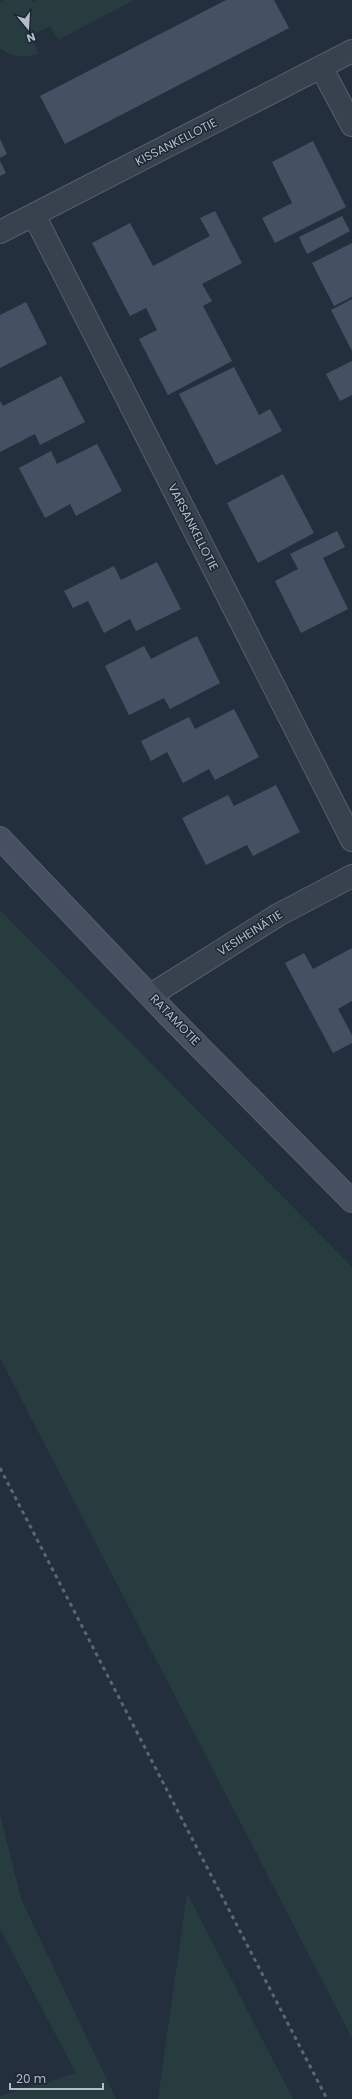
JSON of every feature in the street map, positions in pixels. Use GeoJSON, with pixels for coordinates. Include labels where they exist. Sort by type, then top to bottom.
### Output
{"type":"FeatureCollection","features":[{"type":"Feature","properties":{"kind":"street","name":"KISSANKELLOTIE"},"geometry":{"type":"LineString","coordinates":[[0,232],[352,51]]}},
{"type":"Feature","properties":{"kind":"street"},"geometry":{"type":"LineString","coordinates":[[321,67],[352,125]]}},
{"type":"Feature","properties":{"kind":"street","name":"VARSANKELLOTIE"},"geometry":{"type":"LineString","coordinates":[[34,215],[352,840]]}},
{"type":"Feature","properties":{"kind":"street","name":"RATAMOTIE"},"geometry":{"type":"LineString","coordinates":[[0,838],[352,1201]]}},
{"type":"Feature","properties":{"kind":"street","name":"VESIHEINÄTIE"},"geometry":{"type":"LineString","coordinates":[[151,995],[278,915],[352,876]]}},
{"type":"Feature","properties":{"kind":"green space"},"geometry":{"type":"Polygon","coordinates":[[[3,0],[32,0],[34,2],[36,0],[134,0],[58,40],[50,26],[31,36],[39,54],[19,56],[9,54],[0,48],[0,2],[3,0]]]}},
{"type":"Feature","properties":{"kind":"green space"},"geometry":{"type":"Polygon","coordinates":[[[0,910],[352,1267],[352,2038],[0,1358],[0,910]]]}},
{"type":"Feature","properties":{"kind":"green space"},"geometry":{"type":"Polygon","coordinates":[[[0,1815],[21,1899],[116,2099],[0,2099],[0,2096],[76,2073],[0,1929],[0,1815]]]}},
{"type":"Feature","properties":{"kind":"green space"},"geometry":{"type":"Polygon","coordinates":[[[187,1893],[293,2099],[158,2099],[187,1893]]]}},
{"type":"Feature","properties":{"kind":"building"},"geometry":{"type":"Polygon","coordinates":[[[226,0],[274,0],[289,28],[65,144],[40,96],[226,0]]]}},
{"type":"Feature","properties":{"kind":"building"},"geometry":{"type":"Polygon","coordinates":[[[0,139],[7,154],[0,158],[0,139]]]}},
{"type":"Feature","properties":{"kind":"building"},"geometry":{"type":"Polygon","coordinates":[[[313,141],[346,207],[275,243],[262,218],[292,203],[272,162],[313,141]]]}},
{"type":"Feature","properties":{"kind":"building"},"geometry":{"type":"Polygon","coordinates":[[[0,161],[6,173],[0,176],[0,161]]]}},
{"type":"Feature","properties":{"kind":"building"},"geometry":{"type":"Polygon","coordinates":[[[215,211],[242,263],[202,284],[212,301],[203,306],[232,361],[168,395],[139,339],[157,330],[146,308],[130,316],[92,243],[130,223],[153,266],[210,236],[200,218],[215,211]]]}},
{"type":"Feature","properties":{"kind":"building"},"geometry":{"type":"Polygon","coordinates":[[[342,216],[350,231],[307,254],[299,237],[342,216]]]}},
{"type":"Feature","properties":{"kind":"building"},"geometry":{"type":"Polygon","coordinates":[[[352,243],[352,297],[334,306],[312,263],[352,243]]]}},
{"type":"Feature","properties":{"kind":"building"},"geometry":{"type":"Polygon","coordinates":[[[352,299],[352,351],[331,310],[352,299]]]}},
{"type":"Feature","properties":{"kind":"building"},"geometry":{"type":"Polygon","coordinates":[[[26,302],[47,344],[0,368],[0,315],[26,302]]]}},
{"type":"Feature","properties":{"kind":"building"},"geometry":{"type":"Polygon","coordinates":[[[352,361],[352,395],[340,401],[326,374],[352,361]]]}},
{"type":"Feature","properties":{"kind":"building"},"geometry":{"type":"Polygon","coordinates":[[[234,367],[259,415],[270,409],[282,431],[216,465],[179,394],[234,367]]]}},
{"type":"Feature","properties":{"kind":"building"},"geometry":{"type":"Polygon","coordinates":[[[61,376],[85,422],[40,445],[35,434],[0,452],[0,401],[3,406],[61,376]]]}},
{"type":"Feature","properties":{"kind":"building"},"geometry":{"type":"Polygon","coordinates":[[[97,444],[122,491],[76,516],[70,504],[45,518],[19,468],[51,451],[57,464],[97,444]]]}},
{"type":"Feature","properties":{"kind":"building"},"geometry":{"type":"Polygon","coordinates":[[[283,474],[314,533],[258,563],[227,503],[283,474]]]}},
{"type":"Feature","properties":{"kind":"building"},"geometry":{"type":"Polygon","coordinates":[[[337,531],[345,547],[323,558],[348,609],[301,633],[275,581],[298,569],[290,554],[337,531]]]}},
{"type":"Feature","properties":{"kind":"building"},"geometry":{"type":"Polygon","coordinates":[[[157,562],[181,609],[136,631],[130,619],[104,633],[88,601],[73,608],[64,591],[114,566],[121,580],[157,562]]]}},
{"type":"Feature","properties":{"kind":"building"},"geometry":{"type":"Polygon","coordinates":[[[197,636],[220,683],[170,709],[164,698],[129,715],[105,666],[144,646],[151,659],[197,636]]]}},
{"type":"Feature","properties":{"kind":"building"},"geometry":{"type":"Polygon","coordinates":[[[234,709],[259,757],[215,780],[209,769],[183,783],[167,752],[151,761],[141,741],[189,717],[195,729],[234,709]]]}},
{"type":"Feature","properties":{"kind":"building"},"geometry":{"type":"Polygon","coordinates":[[[276,785],[300,832],[253,856],[247,845],[206,865],[182,818],[228,795],[234,806],[276,785]]]}},
{"type":"Feature","properties":{"kind":"building"},"geometry":{"type":"Polygon","coordinates":[[[352,948],[352,1001],[338,1009],[352,1035],[352,1043],[333,1053],[285,963],[304,953],[313,969],[352,948]]]}},
{"type":"Feature","properties":{"kind":"railway"},"geometry":{"type":"LineString","coordinates":[[0,1468],[327,2099]]}}]}
